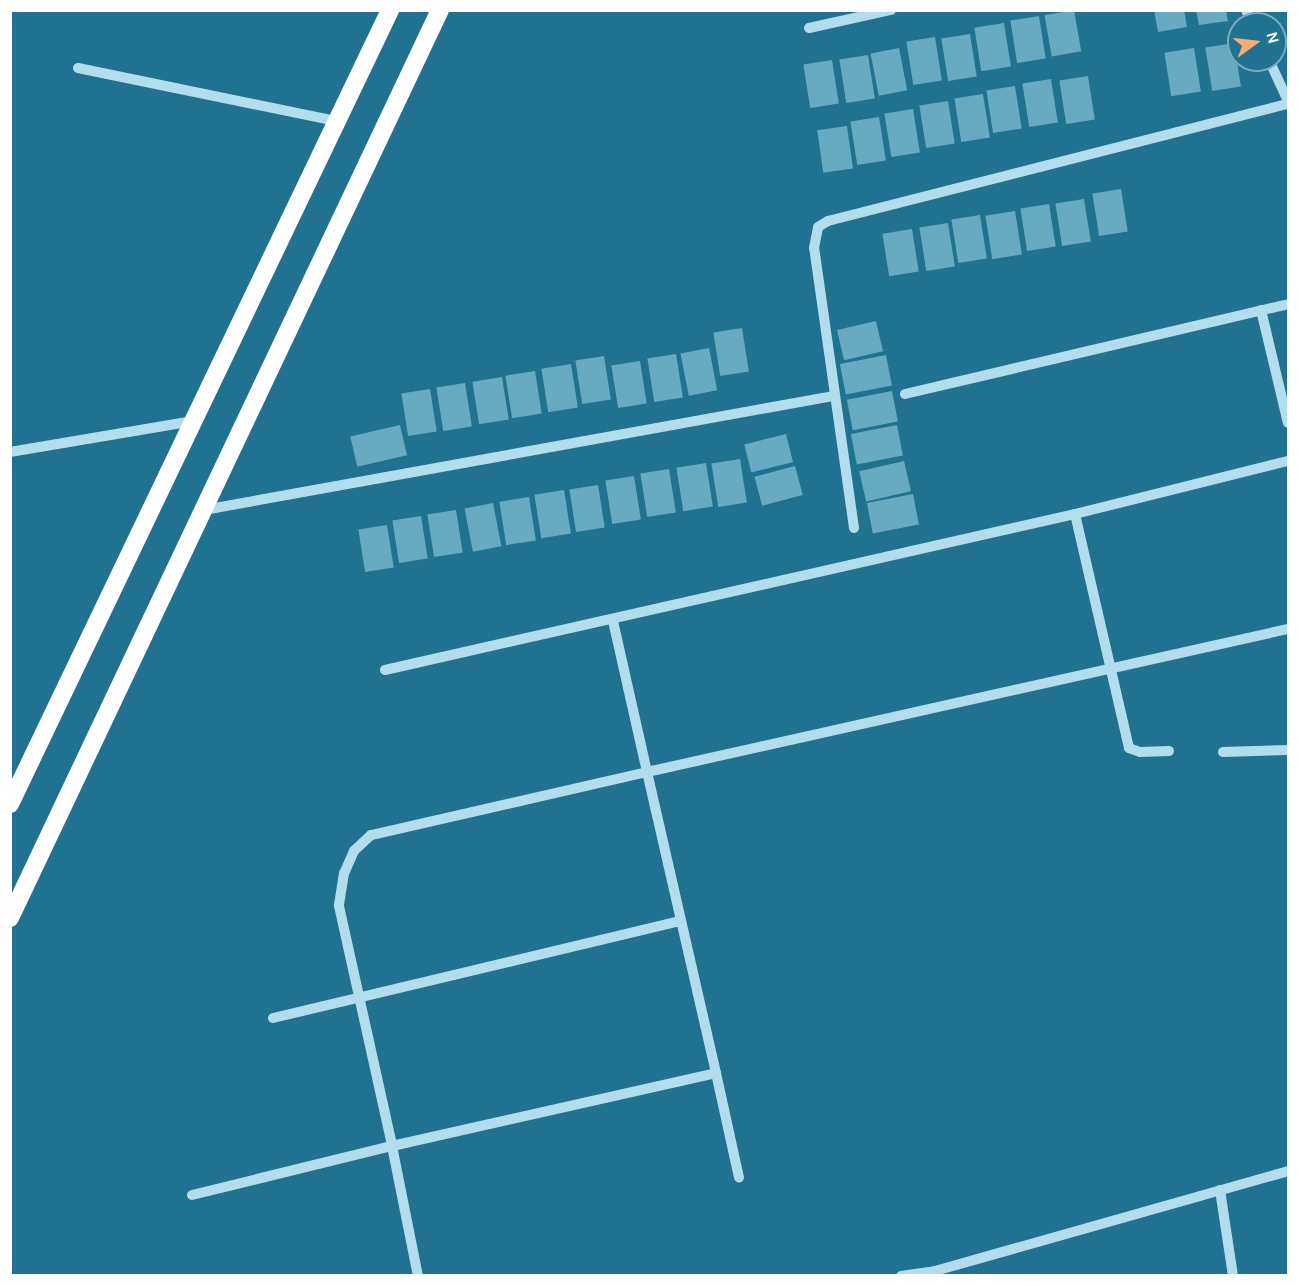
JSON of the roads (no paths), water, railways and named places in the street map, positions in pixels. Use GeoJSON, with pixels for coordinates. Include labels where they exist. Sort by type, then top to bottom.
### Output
{"type":"FeatureCollection","features":[{"type":"Feature","properties":{"kind":"highway"},"geometry":{"type":"LineString","coordinates":[[10,804],[390,10]]}},
{"type":"Feature","properties":{"kind":"highway"},"geometry":{"type":"LineString","coordinates":[[10,918],[440,10]]}},
{"type":"Feature","properties":{"kind":"street"},"geometry":{"type":"LineString","coordinates":[[809,28],[891,10]]}},
{"type":"Feature","properties":{"kind":"street"},"geometry":{"type":"LineString","coordinates":[[78,68],[337,121]]}},
{"type":"Feature","properties":{"kind":"street"},"geometry":{"type":"LineString","coordinates":[[854,528],[833,396],[814,248],[818,227],[839,218],[1288,102],[1274,72]]}},
{"type":"Feature","properties":{"kind":"street"},"geometry":{"type":"LineString","coordinates":[[905,394],[1288,304]]}},
{"type":"Feature","properties":{"kind":"street"},"geometry":{"type":"LineString","coordinates":[[1262,310],[1288,423]]}},
{"type":"Feature","properties":{"kind":"street"},"geometry":{"type":"LineString","coordinates":[[204,510],[833,396]]}},
{"type":"Feature","properties":{"kind":"street"},"geometry":{"type":"LineString","coordinates":[[10,452],[193,421]]}},
{"type":"Feature","properties":{"kind":"street"},"geometry":{"type":"LineString","coordinates":[[385,670],[613,621],[1075,514],[1288,460]]}},
{"type":"Feature","properties":{"kind":"street"},"geometry":{"type":"LineString","coordinates":[[1075,514],[1129,748],[1140,752],[1169,751]]}},
{"type":"Feature","properties":{"kind":"street"},"geometry":{"type":"LineString","coordinates":[[613,621],[739,1178]]}},
{"type":"Feature","properties":{"kind":"street"},"geometry":{"type":"LineString","coordinates":[[418,1275],[339,906],[344,873],[354,851],[371,835],[1109,667],[1288,629]]}},
{"type":"Feature","properties":{"kind":"street"},"geometry":{"type":"LineString","coordinates":[[1224,752],[1288,750]]}},
{"type":"Feature","properties":{"kind":"street"},"geometry":{"type":"LineString","coordinates":[[273,1018],[681,921]]}},
{"type":"Feature","properties":{"kind":"street"},"geometry":{"type":"LineString","coordinates":[[192,1195],[392,1146],[716,1073]]}},
{"type":"Feature","properties":{"kind":"street"},"geometry":{"type":"LineString","coordinates":[[901,1275],[936,1273],[1288,1171]]}},
{"type":"Feature","properties":{"kind":"street"},"geometry":{"type":"LineString","coordinates":[[1220,1190],[1233,1275]]}}]}
